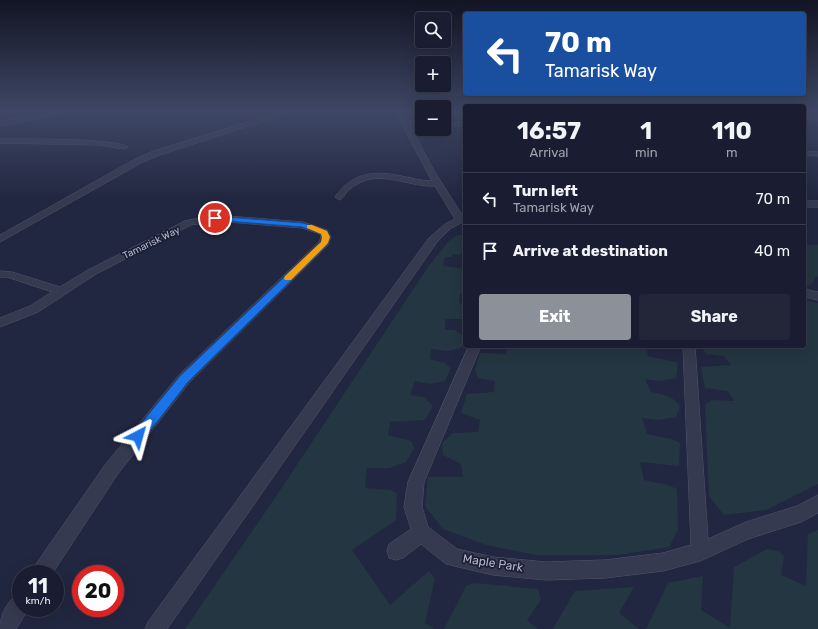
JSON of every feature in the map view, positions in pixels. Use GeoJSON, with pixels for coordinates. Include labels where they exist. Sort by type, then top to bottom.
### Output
{"type":"FeatureCollection","features":[{"type":"Feature","properties":{"kind":"lane"},"geometry":{"type":"LineString","coordinates":[[0,239],[119,170],[154,154],[197,140]]}},
{"type":"Feature","properties":{"kind":"lane"},"geometry":{"type":"LineString","coordinates":[[155,629],[429,245],[440,232],[463,219],[438,183],[414,140]]}},
{"type":"Feature","properties":{"kind":"lane"},"geometry":{"type":"LineString","coordinates":[[0,141],[100,143],[124,147]]}},
{"type":"Feature","properties":{"kind":"lane"},"geometry":{"type":"LineString","coordinates":[[806,153],[818,154]]}},
{"type":"Feature","properties":{"kind":"lane"},"geometry":{"type":"LineString","coordinates":[[339,196],[348,185],[364,178],[388,175],[410,179],[420,183],[438,183]]}},
{"type":"Feature","properties":{"kind":"lane"},"geometry":{"type":"LineString","coordinates":[[806,204],[818,204]]}},
{"type":"Feature","properties":{"kind":"lane","name":"Tamarisk Way"},"geometry":{"type":"LineString","coordinates":[[0,323],[34,309],[92,272],[188,223],[215,218],[303,225],[324,232],[326,237],[324,243],[184,379],[111,470],[47,565]]}},
{"type":"Feature","properties":{"kind":"lane"},"geometry":{"type":"LineString","coordinates":[[0,274],[8,274],[62,292]]}},
{"type":"Feature","properties":{"kind":"lane"},"geometry":{"type":"LineString","coordinates":[[806,293],[818,296]]}},
{"type":"Feature","properties":{"kind":"lane"},"geometry":{"type":"LineString","coordinates":[[396,551],[421,533],[413,507],[416,482],[474,348]]}},
{"type":"Feature","properties":{"kind":"lane"},"geometry":{"type":"LineString","coordinates":[[689,348],[700,552]]}},
{"type":"Feature","properties":{"kind":"lane","name":"Maple Park"},"geometry":{"type":"LineString","coordinates":[[421,533],[453,557],[493,566],[546,571],[605,569],[663,562],[700,552],[746,531],[801,513],[818,503]]}},
{"type":"Feature","properties":{"kind":"lane"},"geometry":{"type":"LineString","coordinates":[[4,629],[12,617]]}},
{"type":"Feature","properties":{"kind":"shaded area"},"geometry":{"type":"Polygon","coordinates":[[[458,235],[463,235],[463,253],[460,255],[452,254],[452,257],[445,257],[443,266],[463,269],[463,294],[460,294],[459,303],[463,304],[463,319],[445,319],[445,330],[454,330],[463,335],[463,344],[461,348],[447,351],[431,349],[430,359],[444,363],[451,368],[445,381],[430,384],[415,381],[410,395],[424,397],[433,406],[425,420],[390,422],[388,435],[411,441],[414,448],[406,462],[389,468],[367,468],[365,488],[391,490],[397,494],[396,520],[352,550],[390,605],[429,571],[435,578],[425,623],[435,629],[185,629],[279,492],[428,267],[449,241],[458,235]]]}},
{"type":"Feature","properties":{"kind":"shaded area"},"geometry":{"type":"Polygon","coordinates":[[[806,245],[818,245],[818,277],[816,276],[812,284],[806,287],[806,245]]]}},
{"type":"Feature","properties":{"kind":"shaded area"},"geometry":{"type":"Polygon","coordinates":[[[806,300],[818,303],[818,484],[766,510],[724,515],[709,496],[705,405],[712,400],[734,401],[728,391],[705,388],[701,367],[731,365],[724,356],[706,354],[702,348],[806,348],[806,300]]]}},
{"type":"Feature","properties":{"kind":"shaded area"},"geometry":{"type":"Polygon","coordinates":[[[507,348],[646,348],[648,356],[678,363],[676,378],[661,381],[645,379],[651,392],[667,396],[680,406],[676,417],[659,420],[642,418],[647,434],[671,439],[680,443],[679,466],[640,462],[644,480],[668,485],[677,489],[678,529],[669,547],[618,555],[536,555],[486,545],[443,529],[425,506],[428,477],[463,477],[461,464],[443,455],[442,443],[453,433],[478,432],[480,420],[461,413],[467,394],[494,392],[495,381],[478,378],[475,370],[480,353],[506,354],[507,348]]]}},
{"type":"Feature","properties":{"kind":"shaded area"},"geometry":{"type":"Polygon","coordinates":[[[818,530],[818,629],[646,629],[668,583],[703,576],[701,610],[730,628],[734,567],[767,549],[779,551],[784,557],[781,575],[806,586],[808,534],[818,530]]]}},
{"type":"Feature","properties":{"kind":"shaded area"},"geometry":{"type":"Polygon","coordinates":[[[475,583],[538,589],[541,600],[527,620],[538,629],[444,629],[466,586],[475,583]]]}},
{"type":"Feature","properties":{"kind":"shaded area"},"geometry":{"type":"Polygon","coordinates":[[[634,587],[619,613],[639,629],[553,629],[575,591],[634,587]]]}},
{"type":"Feature","properties":{"kind":"slow traffic"},"geometry":{"type":"LineString","coordinates":[[288,278],[324,243],[326,237],[324,232],[309,227]]}},
{"type":"Feature","properties":{"kind":"route"},"geometry":{"type":"LineString","coordinates":[[138,436],[184,379],[324,243],[326,237],[324,232],[303,225],[215,218]]}}]}
